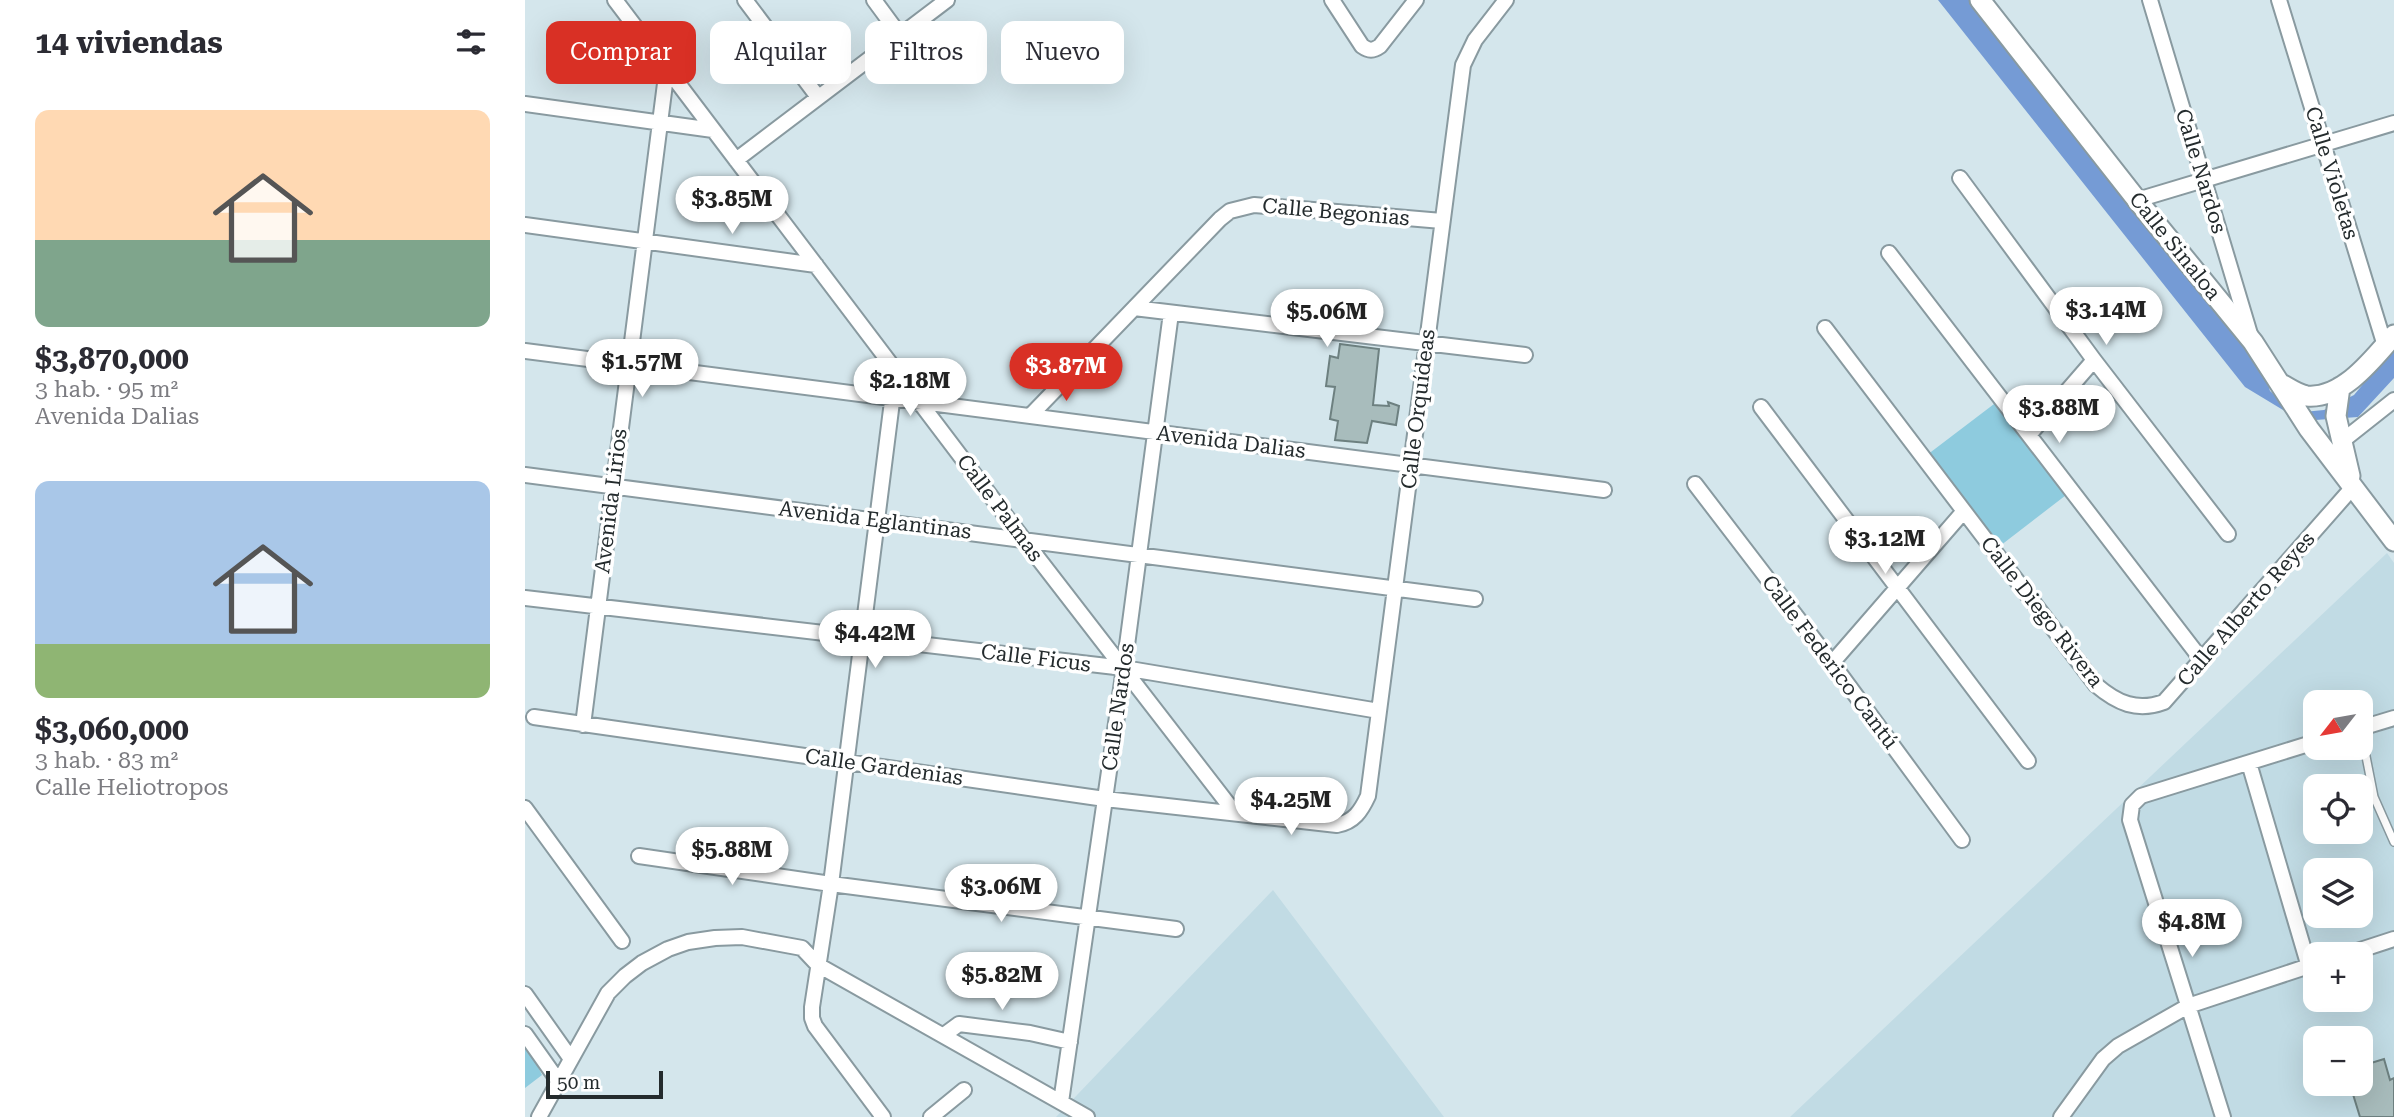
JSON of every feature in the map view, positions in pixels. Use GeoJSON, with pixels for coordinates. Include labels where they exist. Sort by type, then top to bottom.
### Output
{"type":"FeatureCollection","features":[{"type":"Feature","properties":{"kind":"street","name":"Calle Palmas"},"geometry":{"type":"LineString","coordinates":[[615,0],[631,21]]}},
{"type":"Feature","properties":{"kind":"street"},"geometry":{"type":"LineString","coordinates":[[745,0],[818,97]]}},
{"type":"Feature","properties":{"kind":"street"},"geometry":{"type":"LineString","coordinates":[[874,0],[890,21]]}},
{"type":"Feature","properties":{"kind":"street"},"geometry":{"type":"LineString","coordinates":[[919,21],[947,0]]}},
{"type":"Feature","properties":{"kind":"street"},"geometry":{"type":"LineString","coordinates":[[1332,0],[1362,46],[1368,50],[1380,46],[1416,0]]}},
{"type":"Feature","properties":{"kind":"street","name":"Calle Orquídeas"},"geometry":{"type":"LineString","coordinates":[[1346,823],[1356,817],[1368,796],[1463,65],[1475,40],[1506,0]]}},
{"type":"Feature","properties":{"kind":"street","name":"Calle Nardos"},"geometry":{"type":"LineString","coordinates":[[2150,0],[2253,342]]}},
{"type":"Feature","properties":{"kind":"street","name":"Calle Violetas"},"geometry":{"type":"LineString","coordinates":[[2279,0],[2323,144],[2389,340]]}},
{"type":"Feature","properties":{"kind":"street","name":"Calle Sinaloa"},"geometry":{"type":"LineString","coordinates":[[1983,1],[2137,200],[2253,342],[2309,429],[2394,541]]}},
{"type":"Feature","properties":{"kind":"street"},"geometry":{"type":"LineString","coordinates":[[736,160],[865,61]]}},
{"type":"Feature","properties":{"kind":"street","name":"Avenida Lirios"},"geometry":{"type":"LineString","coordinates":[[583,725],[665,84]]}},
{"type":"Feature","properties":{"kind":"street","name":"Calle Palmas"},"geometry":{"type":"LineString","coordinates":[[679,84],[1234,813]]}},
{"type":"Feature","properties":{"kind":"street"},"geometry":{"type":"LineString","coordinates":[[525,104],[713,130]]}},
{"type":"Feature","properties":{"kind":"street"},"geometry":{"type":"LineString","coordinates":[[2137,200],[2394,123]]}},
{"type":"Feature","properties":{"kind":"street"},"geometry":{"type":"LineString","coordinates":[[1960,178],[2094,360],[2228,534]]}},
{"type":"Feature","properties":{"kind":"street","name":"Calle Begonias"},"geometry":{"type":"LineString","coordinates":[[1134,308],[1230,211],[1254,205],[1443,220]]}},
{"type":"Feature","properties":{"kind":"street"},"geometry":{"type":"LineString","coordinates":[[525,225],[815,265]]}},
{"type":"Feature","properties":{"kind":"street"},"geometry":{"type":"LineString","coordinates":[[1889,253],[2201,659]]}},
{"type":"Feature","properties":{"kind":"street"},"geometry":{"type":"LineString","coordinates":[[1030,416],[1134,308],[1525,355]]}},
{"type":"Feature","properties":{"kind":"street","name":"Calle Nardos"},"geometry":{"type":"LineString","coordinates":[[1061,1102],[1124,668],[1171,313]]}},
{"type":"Feature","properties":{"kind":"street","name":"Calle Diego Rivera"},"geometry":{"type":"LineString","coordinates":[[1825,328],[2096,685],[2127,706]]}},
{"type":"Feature","properties":{"kind":"street"},"geometry":{"type":"LineString","coordinates":[[2353,487],[2336,416],[2339,394],[2389,340]]}},
{"type":"Feature","properties":{"kind":"street","name":"Avenida Dalias"},"geometry":{"type":"LineString","coordinates":[[525,351],[1604,490]]}},
{"type":"Feature","properties":{"kind":"street"},"geometry":{"type":"LineString","coordinates":[[2029,435],[2094,360]]}},
{"type":"Feature","properties":{"kind":"street"},"geometry":{"type":"LineString","coordinates":[[883,1117],[815,1026],[812,1018],[896,370]]}},
{"type":"Feature","properties":{"kind":"street"},"geometry":{"type":"LineString","coordinates":[[2286,391],[2305,396],[2339,394]]}},
{"type":"Feature","properties":{"kind":"street"},"geometry":{"type":"LineString","coordinates":[[2340,435],[2394,400]]}},
{"type":"Feature","properties":{"kind":"street"},"geometry":{"type":"LineString","coordinates":[[1761,407],[2028,761]]}},
{"type":"Feature","properties":{"kind":"street","name":"Avenida Eglantinas"},"geometry":{"type":"LineString","coordinates":[[525,475],[1475,598]]}},
{"type":"Feature","properties":{"kind":"street","name":"Calle Federico Cantú"},"geometry":{"type":"LineString","coordinates":[[1695,484],[1832,663],[1962,840]]}},
{"type":"Feature","properties":{"kind":"street","name":"Calle Alberto Reyes"},"geometry":{"type":"LineString","coordinates":[[2127,706],[2152,706],[2164,702],[2353,487]]}},
{"type":"Feature","properties":{"kind":"street"},"geometry":{"type":"LineString","coordinates":[[1832,663],[1964,511]]}},
{"type":"Feature","properties":{"kind":"street","name":"Calle Ficus"},"geometry":{"type":"LineString","coordinates":[[525,598],[1124,668],[1379,710]]}},
{"type":"Feature","properties":{"kind":"street","name":"Calle Gardenias"},"geometry":{"type":"LineString","coordinates":[[534,717],[1105,799],[1337,825],[1346,823]]}},
{"type":"Feature","properties":{"kind":"street"},"geometry":{"type":"LineString","coordinates":[[2373,726],[2394,718]]}},
{"type":"Feature","properties":{"kind":"street"},"geometry":{"type":"LineString","coordinates":[[2223,1117],[2130,820],[2131,805],[2141,796],[2303,746]]}},
{"type":"Feature","properties":{"kind":"street"},"geometry":{"type":"LineString","coordinates":[[2249,763],[2305,942]]}},
{"type":"Feature","properties":{"kind":"street"},"geometry":{"type":"LineString","coordinates":[[525,808],[531,828],[622,941]]}},
{"type":"Feature","properties":{"kind":"street"},"geometry":{"type":"LineString","coordinates":[[639,856],[1176,929]]}},
{"type":"Feature","properties":{"kind":"street"},"geometry":{"type":"LineString","coordinates":[[539,1117],[608,993],[625,976],[642,963],[688,942],[742,937],[802,948],[818,965],[1087,1117]]}},
{"type":"Feature","properties":{"kind":"street"},"geometry":{"type":"LineString","coordinates":[[2373,946],[2394,939]]}},
{"type":"Feature","properties":{"kind":"street"},"geometry":{"type":"LineString","coordinates":[[2061,1117],[2111,1052],[2188,1006],[2303,968]]}},
{"type":"Feature","properties":{"kind":"street"},"geometry":{"type":"LineString","coordinates":[[525,994],[571,1059]]}},
{"type":"Feature","properties":{"kind":"street"},"geometry":{"type":"LineString","coordinates":[[944,1035],[959,1024],[1030,1033],[1070,1042]]}},
{"type":"Feature","properties":{"kind":"street"},"geometry":{"type":"LineString","coordinates":[[525,1034],[559,1082]]}},
{"type":"Feature","properties":{"kind":"street"},"geometry":{"type":"LineString","coordinates":[[931,1117],[964,1090]]}},
{"type":"Feature","properties":{"kind":"lane"},"geometry":{"type":"LineString","coordinates":[[2367,760],[2375,797],[2394,842]]}},
{"type":"Feature","properties":{"kind":"shaded area"},"geometry":{"type":"Polygon","coordinates":[[[1938,0],[1970,0],[2264,370],[2270,391],[2283,402],[2303,412],[2324,410],[2354,395],[2394,347],[2394,378],[2358,417],[2301,421],[2245,387],[1938,0]]]}},
{"type":"Feature","properties":{"kind":"shaded area"},"geometry":{"type":"Polygon","coordinates":[[[1998,401],[2070,492],[1996,549],[1923,458],[1998,401]]]}},
{"type":"Feature","properties":{"kind":"shaded area"},"geometry":{"type":"Polygon","coordinates":[[[2387,553],[2394,563],[2394,1117],[1790,1117],[2387,553]]]}},
{"type":"Feature","properties":{"kind":"shaded area"},"geometry":{"type":"Polygon","coordinates":[[[1273,890],[1444,1117],[1056,1117],[1273,890]]]}},
{"type":"Feature","properties":{"kind":"shaded area"},"geometry":{"type":"Polygon","coordinates":[[[525,1040],[542,1075],[525,1088],[525,1040]]]}},
{"type":"Feature","properties":{"kind":"building"},"geometry":{"type":"Polygon","coordinates":[[[1340,344],[1379,349],[1373,405],[1389,406],[1388,402],[1399,406],[1396,425],[1372,421],[1367,443],[1335,440],[1338,421],[1330,419],[1335,387],[1326,386],[1330,356],[1338,358],[1340,344]]]}},
{"type":"Feature","properties":{"kind":"building"},"geometry":{"type":"Polygon","coordinates":[[[2384,1059],[2390,1080],[2394,1078],[2394,1117],[2360,1117],[2354,1096],[2373,1096],[2373,1062],[2384,1059]]]}}]}
